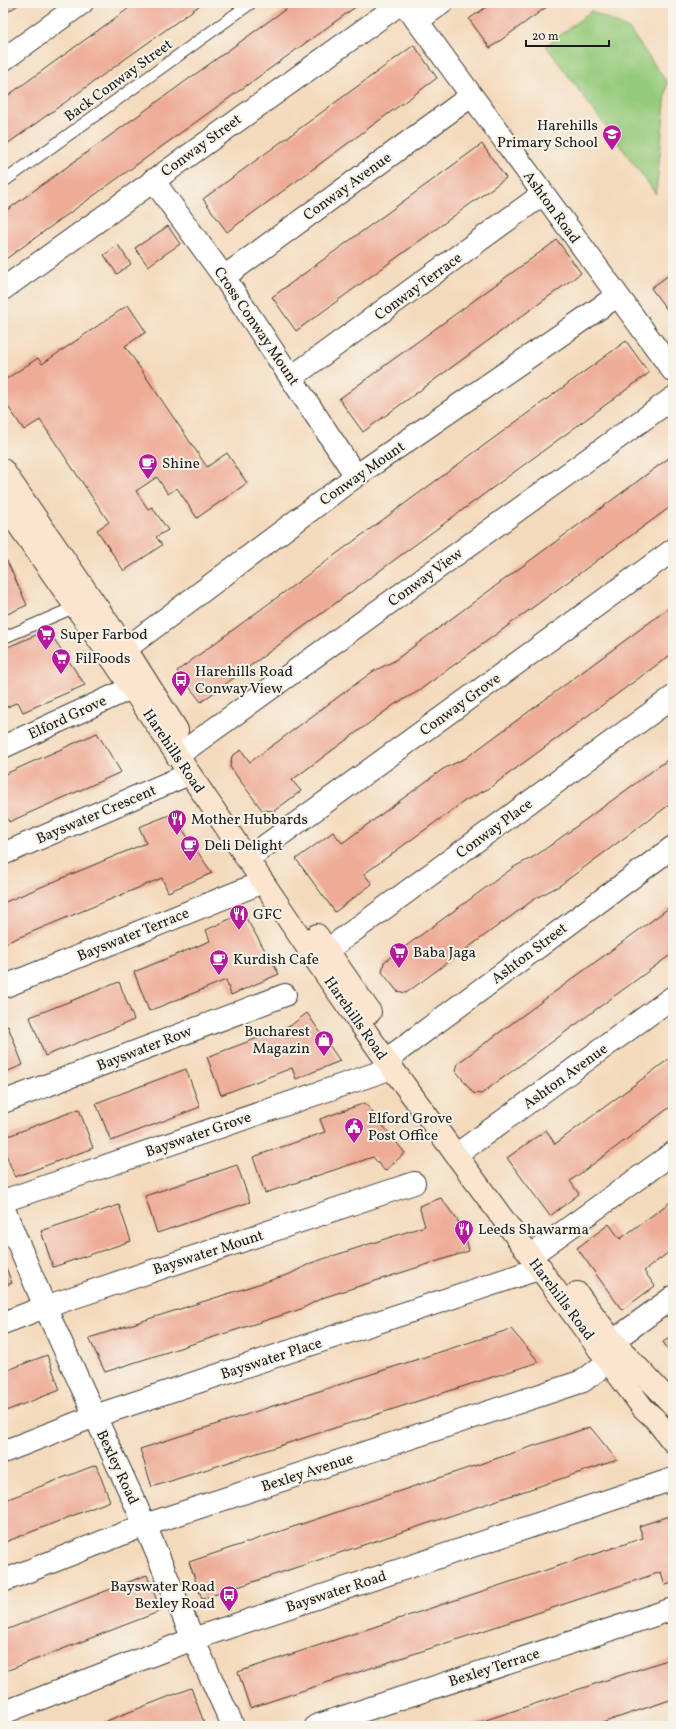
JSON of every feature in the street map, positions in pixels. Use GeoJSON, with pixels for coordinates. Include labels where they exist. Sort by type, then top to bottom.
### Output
{"type":"FeatureCollection","features":[{"type":"Feature","properties":{"kind":"street"},"geometry":{"type":"LineString","coordinates":[[3,60],[82,3]]}},
{"type":"Feature","properties":{"kind":"street","name":"Conway Street"},"geometry":{"type":"LineString","coordinates":[[3,289],[401,3]]}},
{"type":"Feature","properties":{"kind":"street","name":"Ashton Road"},"geometry":{"type":"LineString","coordinates":[[404,3],[673,371]]}},
{"type":"Feature","properties":{"kind":"street"},"geometry":{"type":"LineString","coordinates":[[417,21],[442,3]]}},
{"type":"Feature","properties":{"kind":"street","name":"Conway Avenue"},"geometry":{"type":"LineString","coordinates":[[224,276],[471,96]]}},
{"type":"Feature","properties":{"kind":"street","name":"Cross Conway Mount"},"geometry":{"type":"LineString","coordinates":[[153,180],[224,276],[356,476]]}},
{"type":"Feature","properties":{"kind":"street","name":"Conway Terrace"},"geometry":{"type":"LineString","coordinates":[[292,378],[543,194]]}},
{"type":"Feature","properties":{"kind":"street","name":"Conway Mount"},"geometry":{"type":"LineString","coordinates":[[119,654],[356,476],[617,296]]}},
{"type":"Feature","properties":{"kind":"street","name":"Conway View"},"geometry":{"type":"LineString","coordinates":[[183,752],[673,398]]}},
{"type":"Feature","properties":{"kind":"street","name":"Harehills Road"},"geometry":{"type":"LineString","coordinates":[[3,470],[119,654],[183,752],[392,1060],[462,1151],[538,1258],[607,1350],[644,1408],[655,1419],[673,1442]]}},
{"type":"Feature","properties":{"kind":"street","name":"Harehills Road"},"geometry":{"type":"LineString","coordinates":[[6,513],[75,607],[119,654],[131,688],[183,752],[189,774],[252,855],[263,882],[321,954]]}},
{"type":"Feature","properties":{"kind":"street","name":"Conway Grove"},"geometry":{"type":"LineString","coordinates":[[252,855],[673,550]]}},
{"type":"Feature","properties":{"kind":"street","name":"Elford Grove"},"geometry":{"type":"LineString","coordinates":[[3,747],[131,688]]}},
{"type":"Feature","properties":{"kind":"street","name":"Conway Place"},"geometry":{"type":"LineString","coordinates":[[321,954],[673,697]]}},
{"type":"Feature","properties":{"kind":"street","name":"Bayswater Crescent"},"geometry":{"type":"LineString","coordinates":[[3,854],[189,774]]}},
{"type":"Feature","properties":{"kind":"street","name":"Ashton Street"},"geometry":{"type":"LineString","coordinates":[[392,1060],[428,1028],[673,847]]}},
{"type":"Feature","properties":{"kind":"street","name":"Bayswater Terrace"},"geometry":{"type":"LineString","coordinates":[[3,987],[263,882]]}},
{"type":"Feature","properties":{"kind":"street","name":"Bayswater Row"},"geometry":{"type":"LineString","coordinates":[[3,1102],[285,994]]}},
{"type":"Feature","properties":{"kind":"street","name":"Ashton Avenue"},"geometry":{"type":"LineString","coordinates":[[462,1151],[673,997]]}},
{"type":"Feature","properties":{"kind":"street","name":"Bayswater Grove"},"geometry":{"type":"LineString","coordinates":[[3,1201],[392,1060]]}},
{"type":"Feature","properties":{"kind":"street","name":"Bayswater Place"},"geometry":{"type":"LineString","coordinates":[[3,1452],[95,1416],[538,1258],[673,1153]]}},
{"type":"Feature","properties":{"kind":"street","name":"Bayswater Mount"},"geometry":{"type":"LineString","coordinates":[[3,1323],[45,1307],[414,1183]]}},
{"type":"Feature","properties":{"kind":"street","name":"Bexley Road"},"geometry":{"type":"LineString","coordinates":[[3,1207],[45,1307],[145,1525],[193,1639],[233,1726]]}},
{"type":"Feature","properties":{"kind":"street","name":"Bexley Avenue"},"geometry":{"type":"LineString","coordinates":[[3,1581],[145,1525],[583,1381],[607,1350],[673,1297]]}},
{"type":"Feature","properties":{"kind":"street","name":"Harehills Road"},"geometry":{"type":"LineString","coordinates":[[607,1350],[673,1405]]}},
{"type":"Feature","properties":{"kind":"street","name":"Bayswater Road"},"geometry":{"type":"LineString","coordinates":[[3,1713],[193,1639],[673,1479]]}},
{"type":"Feature","properties":{"kind":"street","name":"Bexley Terrace"},"geometry":{"type":"LineString","coordinates":[[316,1726],[673,1609]]}},
{"type":"Feature","properties":{"kind":"lane","name":"Back Conway Street"},"geometry":{"type":"LineString","coordinates":[[3,182],[251,3]]}},
{"type":"Feature","properties":{"kind":"lane"},"geometry":{"type":"LineString","coordinates":[[3,638],[75,607]]}},
{"type":"Feature","properties":{"kind":"green space"},"geometry":{"type":"Polygon","coordinates":[[[591,11],[629,29],[667,82],[656,194],[546,46],[591,11]]]}},
{"type":"Feature","properties":{"kind":"building"},"geometry":{"type":"Polygon","coordinates":[[[3,3],[21,3],[3,15],[3,3]]]}},
{"type":"Feature","properties":{"kind":"building"},"geometry":{"type":"Polygon","coordinates":[[[136,3],[203,3],[3,147],[3,99],[136,3]]]}},
{"type":"Feature","properties":{"kind":"building"},"geometry":{"type":"Polygon","coordinates":[[[294,3],[361,3],[3,261],[3,213],[294,3]]]}},
{"type":"Feature","properties":{"kind":"building"},"geometry":{"type":"Polygon","coordinates":[[[492,3],[552,3],[490,48],[469,19],[492,3]]]}},
{"type":"Feature","properties":{"kind":"building"},"geometry":{"type":"Polygon","coordinates":[[[665,3],[673,3],[673,14],[665,3]]]}},
{"type":"Feature","properties":{"kind":"building"},"geometry":{"type":"Polygon","coordinates":[[[414,45],[437,78],[227,232],[203,199],[414,45]]]}},
{"type":"Feature","properties":{"kind":"building"},"geometry":{"type":"Polygon","coordinates":[[[482,144],[506,178],[296,331],[272,297],[482,144]]]}},
{"type":"Feature","properties":{"kind":"building"},"geometry":{"type":"Polygon","coordinates":[[[168,226],[180,244],[148,266],[135,248],[168,226]]]}},
{"type":"Feature","properties":{"kind":"building"},"geometry":{"type":"Polygon","coordinates":[[[557,240],[581,273],[363,432],[339,399],[557,240]]]}},
{"type":"Feature","properties":{"kind":"building"},"geometry":{"type":"Polygon","coordinates":[[[118,245],[131,264],[117,274],[104,255],[118,245]]]}},
{"type":"Feature","properties":{"kind":"building"},"geometry":{"type":"Polygon","coordinates":[[[673,272],[673,318],[651,288],[673,272]]]}},
{"type":"Feature","properties":{"kind":"building"},"geometry":{"type":"Polygon","coordinates":[[[128,305],[146,332],[125,346],[207,467],[227,453],[247,483],[197,518],[177,488],[168,494],[157,477],[136,491],[148,509],[152,507],[168,530],[156,537],[162,545],[124,571],[97,530],[109,522],[40,420],[24,430],[3,399],[3,381],[38,358],[42,364],[128,305]]]}},
{"type":"Feature","properties":{"kind":"building"},"geometry":{"type":"Polygon","coordinates":[[[626,341],[649,373],[201,702],[177,671],[626,341]]]}},
{"type":"Feature","properties":{"kind":"building"},"geometry":{"type":"Polygon","coordinates":[[[673,455],[673,505],[417,692],[395,704],[292,780],[301,791],[274,811],[262,810],[230,767],[232,756],[241,750],[250,762],[372,672],[394,661],[673,455]]]}},
{"type":"Feature","properties":{"kind":"building"},"geometry":{"type":"Polygon","coordinates":[[[7,561],[27,605],[3,616],[3,563],[7,561]]]}},
{"type":"Feature","properties":{"kind":"building"},"geometry":{"type":"Polygon","coordinates":[[[673,605],[673,653],[488,789],[466,800],[364,874],[372,884],[335,912],[296,859],[333,832],[342,843],[345,841],[443,769],[466,758],[673,605]]]}},
{"type":"Feature","properties":{"kind":"building"},"geometry":{"type":"Polygon","coordinates":[[[48,630],[85,685],[23,712],[18,702],[3,709],[3,649],[48,630]]]}},
{"type":"Feature","properties":{"kind":"building"},"geometry":{"type":"Polygon","coordinates":[[[97,733],[121,772],[9,822],[3,807],[3,775],[97,733]]]}},
{"type":"Feature","properties":{"kind":"building"},"geometry":{"type":"Polygon","coordinates":[[[673,756],[673,802],[559,886],[536,898],[406,993],[397,991],[382,972],[384,962],[514,867],[537,855],[673,756]]]}},
{"type":"Feature","properties":{"kind":"building"},"geometry":{"type":"Polygon","coordinates":[[[172,814],[212,873],[168,892],[162,878],[3,944],[3,903],[146,843],[139,827],[172,814]]]}},
{"type":"Feature","properties":{"kind":"building"},"geometry":{"type":"Polygon","coordinates":[[[673,905],[673,953],[481,1094],[473,1093],[456,1071],[458,1063],[673,905]]]}},
{"type":"Feature","properties":{"kind":"building"},"geometry":{"type":"Polygon","coordinates":[[[243,913],[279,974],[231,995],[226,980],[149,1011],[134,972],[210,941],[206,930],[243,913]]]}},
{"type":"Feature","properties":{"kind":"building"},"geometry":{"type":"Polygon","coordinates":[[[119,982],[134,1020],[45,1056],[30,1017],[119,982]]]}},
{"type":"Feature","properties":{"kind":"building"},"geometry":{"type":"Polygon","coordinates":[[[307,1013],[340,1061],[296,1079],[292,1068],[221,1095],[207,1057],[290,1026],[307,1013]]]}},
{"type":"Feature","properties":{"kind":"building"},"geometry":{"type":"Polygon","coordinates":[[[8,1026],[23,1065],[3,1073],[3,1028],[8,1026]]]}},
{"type":"Feature","properties":{"kind":"building"},"geometry":{"type":"Polygon","coordinates":[[[673,1056],[673,1105],[570,1181],[579,1194],[550,1216],[507,1158],[546,1130],[555,1144],[673,1056]]]}},
{"type":"Feature","properties":{"kind":"building"},"geometry":{"type":"Polygon","coordinates":[[[186,1069],[200,1107],[111,1141],[96,1103],[186,1069]]]}},
{"type":"Feature","properties":{"kind":"building"},"geometry":{"type":"Polygon","coordinates":[[[365,1103],[405,1153],[385,1171],[373,1157],[265,1193],[253,1157],[325,1132],[320,1119],[365,1103]]]}},
{"type":"Feature","properties":{"kind":"building"},"geometry":{"type":"Polygon","coordinates":[[[79,1109],[93,1148],[15,1177],[3,1147],[3,1138],[79,1109]]]}},
{"type":"Feature","properties":{"kind":"building"},"geometry":{"type":"Polygon","coordinates":[[[237,1165],[250,1202],[157,1233],[145,1196],[237,1165]]]}},
{"type":"Feature","properties":{"kind":"building"},"geometry":{"type":"Polygon","coordinates":[[[441,1198],[464,1229],[469,1251],[322,1298],[301,1309],[105,1372],[89,1338],[290,1274],[311,1263],[425,1226],[419,1206],[441,1198]]]}},
{"type":"Feature","properties":{"kind":"building"},"geometry":{"type":"Polygon","coordinates":[[[673,1200],[673,1249],[644,1271],[655,1286],[622,1310],[577,1248],[609,1224],[620,1239],[673,1200]]]}},
{"type":"Feature","properties":{"kind":"building"},"geometry":{"type":"Polygon","coordinates":[[[119,1205],[131,1241],[53,1267],[41,1231],[119,1205]]]}},
{"type":"Feature","properties":{"kind":"building"},"geometry":{"type":"Polygon","coordinates":[[[3,1260],[12,1283],[3,1286],[3,1260]]]}},
{"type":"Feature","properties":{"kind":"building"},"geometry":{"type":"Polygon","coordinates":[[[511,1329],[539,1362],[152,1487],[140,1449],[511,1329]]]}},
{"type":"Feature","properties":{"kind":"building"},"geometry":{"type":"Polygon","coordinates":[[[673,1335],[673,1356],[663,1342],[673,1335]]]}},
{"type":"Feature","properties":{"kind":"building"},"geometry":{"type":"Polygon","coordinates":[[[47,1355],[60,1390],[3,1412],[3,1372],[47,1355]]]}},
{"type":"Feature","properties":{"kind":"building"},"geometry":{"type":"Polygon","coordinates":[[[590,1427],[617,1460],[202,1599],[189,1562],[590,1427]]]}},
{"type":"Feature","properties":{"kind":"building"},"geometry":{"type":"Polygon","coordinates":[[[96,1465],[110,1501],[3,1543],[3,1501],[96,1465]]]}},
{"type":"Feature","properties":{"kind":"building"},"geometry":{"type":"Polygon","coordinates":[[[670,1516],[673,1520],[673,1583],[665,1585],[661,1572],[250,1708],[238,1672],[643,1538],[639,1526],[670,1516]]]}},
{"type":"Feature","properties":{"kind":"building"},"geometry":{"type":"Polygon","coordinates":[[[147,1575],[161,1611],[3,1672],[3,1631],[147,1575]]]}},
{"type":"Feature","properties":{"kind":"building"},"geometry":{"type":"Polygon","coordinates":[[[673,1658],[673,1699],[593,1726],[468,1726],[673,1658]]]}},
{"type":"Feature","properties":{"kind":"building"},"geometry":{"type":"Polygon","coordinates":[[[191,1688],[205,1725],[94,1726],[119,1716],[191,1688]]]}},
{"type":"Feature","properties":{"kind":"place","name":"Harehills Primary School"},"geometry":{"type":"Point","coordinates":[612,151]}},
{"type":"Feature","properties":{"kind":"place","name":"Shine"},"geometry":{"type":"Point","coordinates":[148,480]}},
{"type":"Feature","properties":{"kind":"place","name":"Super Farbod"},"geometry":{"type":"Point","coordinates":[46,651]}},
{"type":"Feature","properties":{"kind":"place","name":"FilFoods"},"geometry":{"type":"Point","coordinates":[61,675]}},
{"type":"Feature","properties":{"kind":"place","name":"Harehills Road Conway View"},"geometry":{"type":"Point","coordinates":[181,697]}},
{"type":"Feature","properties":{"kind":"place","name":"Mother Hubbards"},"geometry":{"type":"Point","coordinates":[177,836]}},
{"type":"Feature","properties":{"kind":"place","name":"Deli Delight"},"geometry":{"type":"Point","coordinates":[190,862]}},
{"type":"Feature","properties":{"kind":"place","name":"GFC"},"geometry":{"type":"Point","coordinates":[239,931]}},
{"type":"Feature","properties":{"kind":"place","name":"Baba Jaga"},"geometry":{"type":"Point","coordinates":[399,969]}},
{"type":"Feature","properties":{"kind":"place","name":"Kurdish Cafe"},"geometry":{"type":"Point","coordinates":[219,976]}},
{"type":"Feature","properties":{"kind":"place","name":"Bucharest Magazin"},"geometry":{"type":"Point","coordinates":[324,1057]}},
{"type":"Feature","properties":{"kind":"place","name":"Elford Grove Post Office"},"geometry":{"type":"Point","coordinates":[354,1144]}},
{"type":"Feature","properties":{"kind":"place","name":"Leeds Shawarma"},"geometry":{"type":"Point","coordinates":[464,1246]}},
{"type":"Feature","properties":{"kind":"place","name":"Bayswater Road Bexley Road"},"geometry":{"type":"Point","coordinates":[229,1612]}}]}
